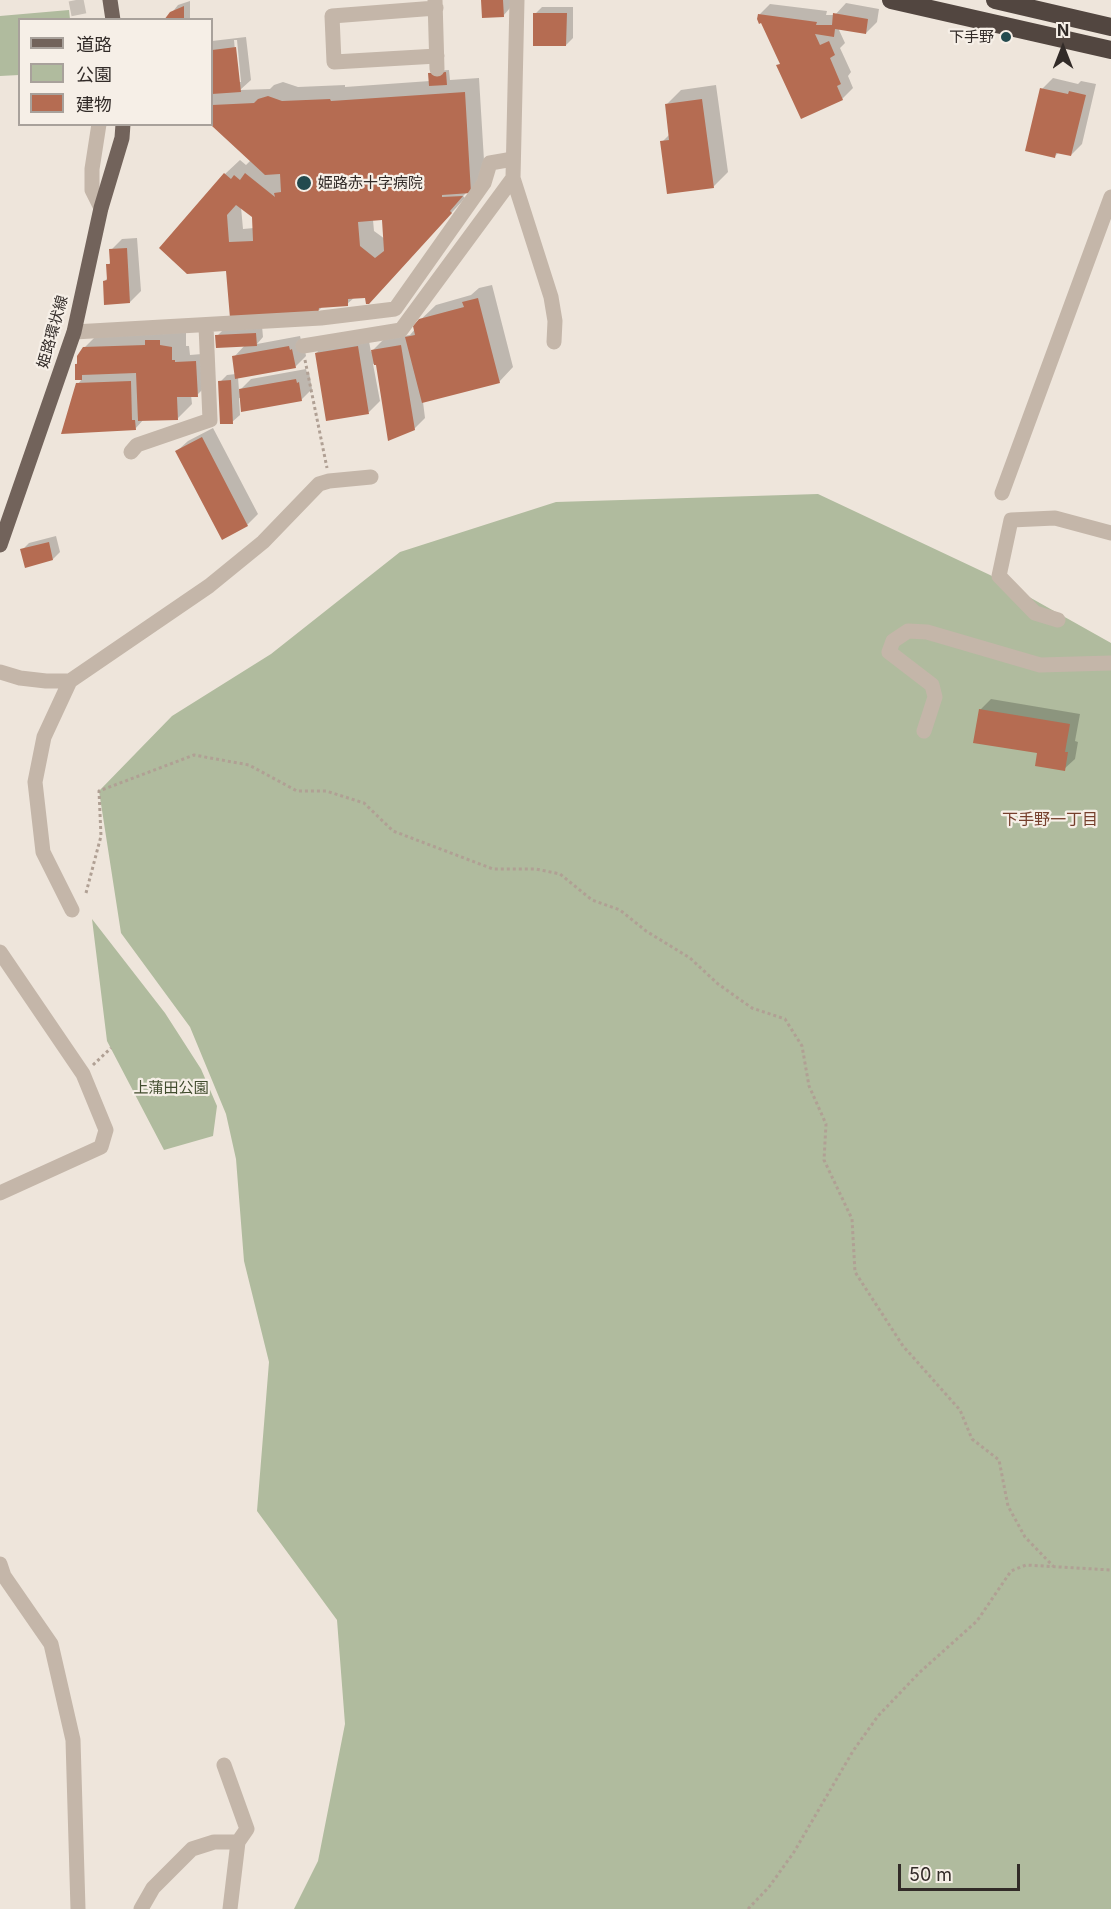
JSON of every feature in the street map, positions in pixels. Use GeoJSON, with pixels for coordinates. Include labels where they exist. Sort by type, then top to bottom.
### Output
{"type":"FeatureCollection","features":[{"type":"Feature","properties":{"kind":"highway"},"geometry":{"type":"LineString","coordinates":[[891,0],[1111,50]]}},
{"type":"Feature","properties":{"kind":"highway"},"geometry":{"type":"LineString","coordinates":[[995,0],[1111,27]]}},
{"type":"Feature","properties":{"kind":"main road"},"geometry":{"type":"LineString","coordinates":[[110,0],[113,18]]}},
{"type":"Feature","properties":{"kind":"main road","name":"姫路環状線"},"geometry":{"type":"LineString","coordinates":[[0,543],[74,332],[101,208],[122,138],[123,126]]}},
{"type":"Feature","properties":{"kind":"street"},"geometry":{"type":"LineString","coordinates":[[517,0],[513,178],[551,297],[555,321],[554,342]]}},
{"type":"Feature","properties":{"kind":"street"},"geometry":{"type":"LineString","coordinates":[[435,4],[437,63],[334,63],[332,16],[435,4]]}},
{"type":"Feature","properties":{"kind":"street"},"geometry":{"type":"LineString","coordinates":[[99,126],[92,190],[101,208]]}},
{"type":"Feature","properties":{"kind":"street"},"geometry":{"type":"LineString","coordinates":[[74,332],[321,318],[395,309],[484,183],[490,164],[513,159]]}},
{"type":"Feature","properties":{"kind":"street"},"geometry":{"type":"LineString","coordinates":[[303,346],[401,330],[513,178]]}},
{"type":"Feature","properties":{"kind":"street"},"geometry":{"type":"LineString","coordinates":[[1002,493],[1111,197]]}},
{"type":"Feature","properties":{"kind":"street"},"geometry":{"type":"LineString","coordinates":[[130,453],[137,445],[210,420],[206,326]]}},
{"type":"Feature","properties":{"kind":"street"},"geometry":{"type":"LineString","coordinates":[[72,910],[43,852],[35,782],[44,737],[70,681],[209,586],[263,542],[319,484],[371,477]]}},
{"type":"Feature","properties":{"kind":"street"},"geometry":{"type":"LineString","coordinates":[[1058,620],[1035,613],[999,576],[1011,520],[1055,518],[1111,533]]}},
{"type":"Feature","properties":{"kind":"street"},"geometry":{"type":"LineString","coordinates":[[924,731],[935,697],[932,685],[889,652],[893,641],[908,631],[927,632],[1040,665],[1111,663]]}},
{"type":"Feature","properties":{"kind":"street"},"geometry":{"type":"LineString","coordinates":[[0,672],[20,678],[70,681]]}},
{"type":"Feature","properties":{"kind":"street"},"geometry":{"type":"LineString","coordinates":[[0,952],[82,1074],[106,1130],[101,1147],[0,1192]]}},
{"type":"Feature","properties":{"kind":"street"},"geometry":{"type":"LineString","coordinates":[[0,1564],[4,1576],[51,1644],[54,1655],[73,1740],[78,1909]]}},
{"type":"Feature","properties":{"kind":"street"},"geometry":{"type":"LineString","coordinates":[[224,1765],[247,1829],[238,1842],[230,1909]]}},
{"type":"Feature","properties":{"kind":"street"},"geometry":{"type":"LineString","coordinates":[[141,1909],[153,1888],[192,1849],[214,1842],[238,1842]]}},
{"type":"Feature","properties":{"kind":"path"},"geometry":{"type":"LineString","coordinates":[[303,346],[329,482]]}},
{"type":"Feature","properties":{"kind":"path"},"geometry":{"type":"LineString","coordinates":[[86,893],[101,836],[99,790],[194,755],[249,765],[297,791],[326,791],[364,803],[393,831],[493,869],[536,869],[560,874],[591,900],[620,910],[646,931],[690,957],[718,984],[752,1008],[785,1020],[802,1046],[809,1086],[826,1124],[824,1160],[852,1220],[855,1272],[903,1346],[960,1410],[972,1439],[999,1460],[1008,1506],[1025,1537],[1053,1566]]}},
{"type":"Feature","properties":{"kind":"path"},"geometry":{"type":"LineString","coordinates":[[82,1074],[111,1048]]}},
{"type":"Feature","properties":{"kind":"path"},"geometry":{"type":"LineString","coordinates":[[748,1909],[769,1887],[794,1852],[854,1751],[878,1716],[919,1673],[977,1621],[1011,1571],[1026,1565],[1111,1570]]}},
{"type":"Feature","properties":{"kind":"green space"},"geometry":{"type":"Polygon","coordinates":[[[69,10],[70,18],[18,18],[18,75],[0,76],[0,16],[69,10]]]}},
{"type":"Feature","properties":{"kind":"green space"},"geometry":{"type":"Polygon","coordinates":[[[818,494],[990,575],[1111,643],[1111,1909],[294,1909],[318,1861],[345,1724],[337,1620],[257,1511],[269,1362],[244,1261],[236,1159],[226,1114],[190,1027],[121,933],[99,791],[172,716],[271,654],[400,552],[556,502],[818,494]]]}},
{"type":"Feature","properties":{"kind":"green space","name":"上蒲田公園"},"geometry":{"type":"Polygon","coordinates":[[[92,919],[165,1013],[201,1069],[217,1106],[213,1136],[164,1150],[107,1041],[92,919]]]}},
{"type":"Feature","properties":{"kind":"building"},"geometry":{"type":"Polygon","coordinates":[[[481,0],[503,0],[504,17],[482,18],[481,0]]]}},
{"type":"Feature","properties":{"kind":"building"},"geometry":{"type":"Polygon","coordinates":[[[184,6],[184,18],[166,18],[170,12],[184,6]]]}},
{"type":"Feature","properties":{"kind":"building"},"geometry":{"type":"Polygon","coordinates":[[[533,13],[567,13],[566,46],[533,46],[533,13]]]}},
{"type":"Feature","properties":{"kind":"building"},"geometry":{"type":"Polygon","coordinates":[[[833,13],[868,19],[866,34],[835,29],[834,37],[815,34],[820,45],[829,41],[835,55],[830,58],[841,84],[837,86],[843,100],[801,119],[776,65],[780,64],[761,23],[759,24],[758,14],[817,22],[816,25],[832,25],[833,13]]]}},
{"type":"Feature","properties":{"kind":"building"},"geometry":{"type":"Polygon","coordinates":[[[236,47],[241,92],[213,94],[213,50],[236,47]]]}},
{"type":"Feature","properties":{"kind":"building"},"geometry":{"type":"Polygon","coordinates":[[[446,72],[447,85],[429,86],[428,73],[446,72]]]}},
{"type":"Feature","properties":{"kind":"building"},"geometry":{"type":"Polygon","coordinates":[[[1040,88],[1086,95],[1071,156],[1056,153],[1055,158],[1025,151],[1040,88]]]}},
{"type":"Feature","properties":{"kind":"building"},"geometry":{"type":"Polygon","coordinates":[[[465,92],[471,193],[442,195],[442,197],[463,196],[450,211],[452,213],[369,304],[366,304],[365,298],[348,299],[348,306],[319,308],[318,313],[230,318],[226,271],[187,274],[159,248],[224,173],[231,179],[234,175],[240,180],[245,173],[275,197],[274,193],[281,192],[280,174],[265,175],[212,126],[213,105],[254,103],[268,96],[282,101],[330,99],[331,101],[465,92]],[[236,205],[227,215],[229,242],[253,241],[252,217],[236,205]],[[382,220],[358,222],[360,246],[375,258],[384,251],[382,220]]]}},
{"type":"Feature","properties":{"kind":"building"},"geometry":{"type":"Polygon","coordinates":[[[702,99],[714,188],[667,194],[660,141],[669,140],[665,104],[702,99]]]}},
{"type":"Feature","properties":{"kind":"building"},"geometry":{"type":"Polygon","coordinates":[[[127,248],[130,303],[104,305],[103,281],[107,280],[106,264],[110,264],[109,249],[127,248]]]}},
{"type":"Feature","properties":{"kind":"building"},"geometry":{"type":"Polygon","coordinates":[[[478,298],[500,383],[422,403],[405,337],[415,335],[413,326],[419,319],[464,307],[462,302],[478,298]]]}},
{"type":"Feature","properties":{"kind":"building"},"geometry":{"type":"Polygon","coordinates":[[[256,333],[257,346],[216,348],[215,335],[256,333]]]}},
{"type":"Feature","properties":{"kind":"building"},"geometry":{"type":"Polygon","coordinates":[[[145,340],[160,340],[160,345],[172,347],[172,360],[175,362],[196,361],[198,397],[177,397],[178,420],[138,421],[136,373],[82,375],[82,380],[75,380],[75,364],[77,364],[77,356],[83,347],[145,345],[145,340]]]}},
{"type":"Feature","properties":{"kind":"building"},"geometry":{"type":"Polygon","coordinates":[[[401,345],[415,430],[388,441],[376,365],[374,365],[371,350],[401,345]]]}},
{"type":"Feature","properties":{"kind":"building"},"geometry":{"type":"Polygon","coordinates":[[[289,346],[290,350],[292,349],[296,368],[235,379],[232,356],[289,346]]]}},
{"type":"Feature","properties":{"kind":"building"},"geometry":{"type":"Polygon","coordinates":[[[358,346],[369,414],[326,421],[315,353],[358,346]]]}},
{"type":"Feature","properties":{"kind":"building"},"geometry":{"type":"Polygon","coordinates":[[[296,379],[297,383],[299,382],[302,401],[241,412],[239,389],[296,379]]]}},
{"type":"Feature","properties":{"kind":"building"},"geometry":{"type":"Polygon","coordinates":[[[231,380],[233,424],[220,424],[218,381],[231,380]]]}},
{"type":"Feature","properties":{"kind":"building"},"geometry":{"type":"Polygon","coordinates":[[[131,381],[132,420],[135,420],[136,430],[61,434],[76,383],[131,381]]]}},
{"type":"Feature","properties":{"kind":"building"},"geometry":{"type":"Polygon","coordinates":[[[202,437],[248,526],[222,540],[175,451],[202,437]]]}},
{"type":"Feature","properties":{"kind":"building"},"geometry":{"type":"Polygon","coordinates":[[[49,542],[53,560],[25,568],[20,549],[49,542]]]}},
{"type":"Feature","properties":{"kind":"building"},"geometry":{"type":"Polygon","coordinates":[[[979,709],[1070,724],[1065,752],[1068,752],[1065,771],[1035,766],[1037,753],[973,743],[979,709]]]}},
{"type":"Feature","properties":{"kind":"tunnel"},"geometry":{"type":"LineString","coordinates":[[76,0],[80,18]]}},
{"type":"Feature","properties":{"kind":"place","name":"下手野"},"geometry":{"type":"Point","coordinates":[1006,37]}},
{"type":"Feature","properties":{"kind":"place","name":"姫路赤十字病院"},"geometry":{"type":"Point","coordinates":[304,183]}},
{"type":"Feature","properties":{"kind":"district","name":"下手野一丁目"},"geometry":{"type":"Point","coordinates":[1050,820]}}]}
